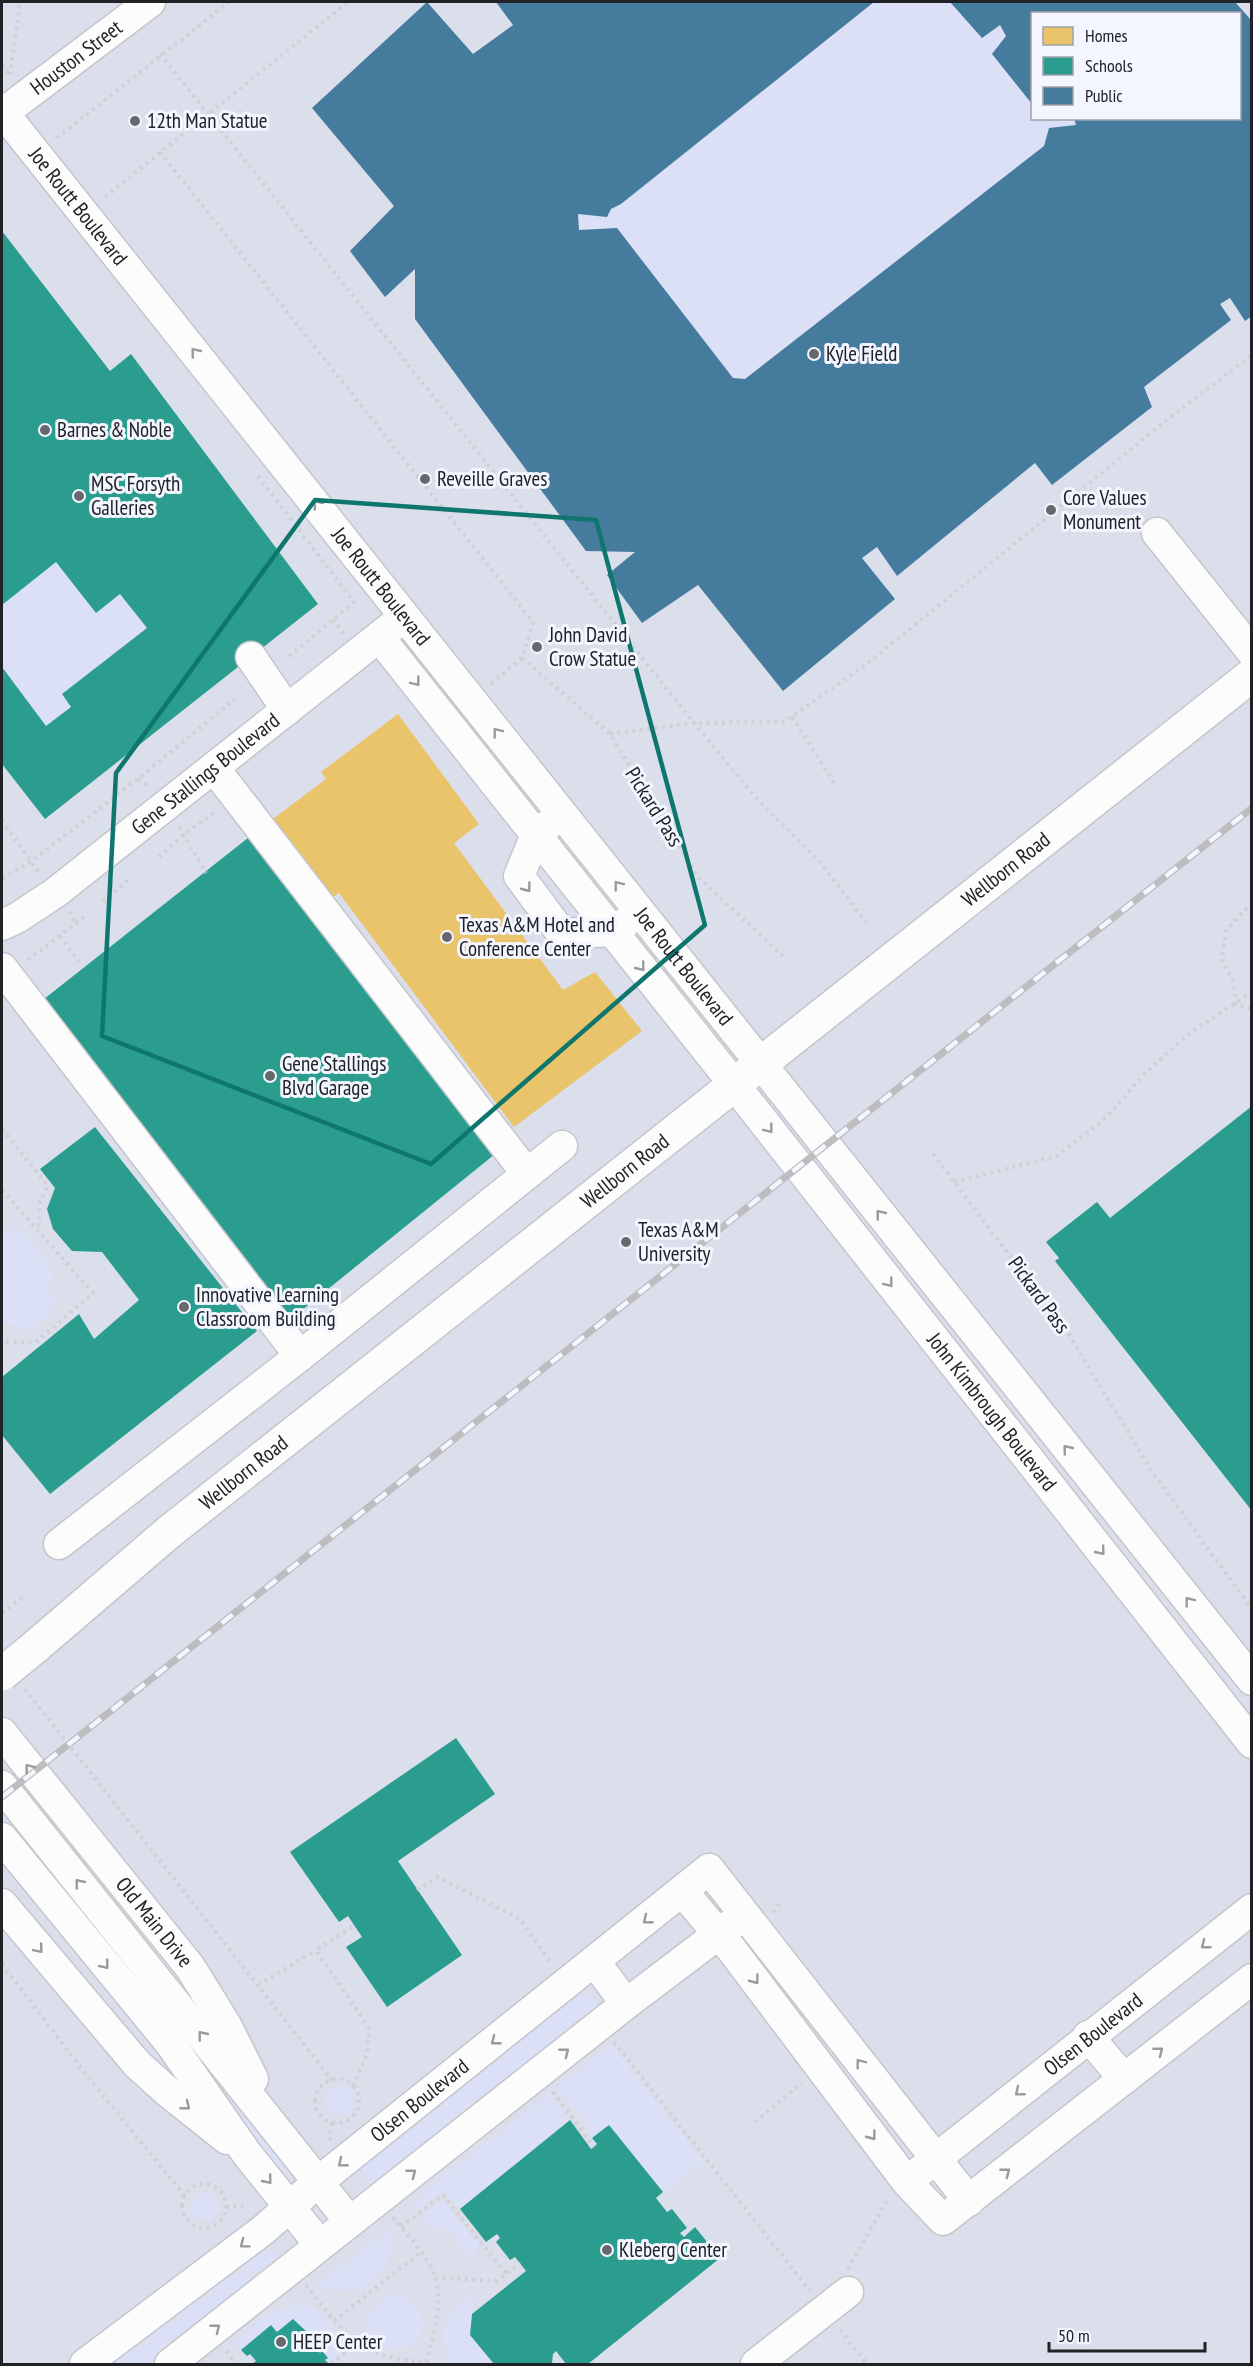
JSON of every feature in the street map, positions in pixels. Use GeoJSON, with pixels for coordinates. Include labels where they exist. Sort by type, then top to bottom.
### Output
{"type":"FeatureCollection","features":[{"type":"Feature","properties":{"kind":"main road","name":"Wellborn Road"},"geometry":{"type":"LineString","coordinates":[[12,1679],[35,1647],[169,1532],[1251,675]]}},
{"type":"Feature","properties":{"kind":"street","name":"Houston Street"},"geometry":{"type":"LineString","coordinates":[[2,112],[150,2]]}},
{"type":"Feature","properties":{"kind":"street","name":"Joe Routt Boulevard"},"geometry":{"type":"LineString","coordinates":[[2,112],[760,1062]]}},
{"type":"Feature","properties":{"kind":"street"},"geometry":{"type":"LineString","coordinates":[[1157,533],[1251,652]]}},
{"type":"Feature","properties":{"kind":"street","name":"Gene Stallings Boulevard"},"geometry":{"type":"LineString","coordinates":[[2,925],[55,893],[405,616]]}},
{"type":"Feature","properties":{"kind":"street","name":"Joe Routt Boulevard"},"geometry":{"type":"LineString","coordinates":[[379,637],[734,1083]]}},
{"type":"Feature","properties":{"kind":"street"},"geometry":{"type":"LineString","coordinates":[[251,657],[287,710]]}},
{"type":"Feature","properties":{"kind":"street"},"geometry":{"type":"LineString","coordinates":[[214,768],[527,1174]]}},
{"type":"Feature","properties":{"kind":"street"},"geometry":{"type":"LineString","coordinates":[[561,813],[536,835],[519,876],[562,934],[613,932],[639,912]]}},
{"type":"Feature","properties":{"kind":"street"},"geometry":{"type":"LineString","coordinates":[[12,965],[300,1356]]}},
{"type":"Feature","properties":{"kind":"street","name":"John Kimbrough Boulevard"},"geometry":{"type":"LineString","coordinates":[[760,1062],[1251,1680]]}},
{"type":"Feature","properties":{"kind":"street","name":"John Kimbrough Boulevard"},"geometry":{"type":"LineString","coordinates":[[734,1083],[1251,1743]]}},
{"type":"Feature","properties":{"kind":"street"},"geometry":{"type":"LineString","coordinates":[[59,1544],[300,1356],[562,1146]]}},
{"type":"Feature","properties":{"kind":"street"},"geometry":{"type":"LineString","coordinates":[[1079,1524],[1109,1501]]}},
{"type":"Feature","properties":{"kind":"street"},"geometry":{"type":"LineString","coordinates":[[1124,1580],[1155,1593],[1190,1635],[1200,1639],[1215,1633]]}},
{"type":"Feature","properties":{"kind":"street","name":"Old Main Drive"},"geometry":{"type":"LineString","coordinates":[[2,1733],[190,1967],[226,2025],[278,2130]]}},
{"type":"Feature","properties":{"kind":"street","name":"Old Main Drive"},"geometry":{"type":"LineString","coordinates":[[2,1786],[350,2222]]}},
{"type":"Feature","properties":{"kind":"street"},"geometry":{"type":"LineString","coordinates":[[2,1838],[170,2043],[247,2154],[320,2245]]}},
{"type":"Feature","properties":{"kind":"street","name":"Olsen Boulevard"},"geometry":{"type":"LineString","coordinates":[[86,2364],[262,2231],[318,2182],[596,1962],[709,1869],[758,1916],[934,2160],[969,2201]]}},
{"type":"Feature","properties":{"kind":"street"},"geometry":{"type":"LineString","coordinates":[[682,1891],[718,1934],[899,2188],[943,2220],[1251,1979]]}},
{"type":"Feature","properties":{"kind":"street"},"geometry":{"type":"LineString","coordinates":[[2,1904],[137,2064],[168,2092],[247,2154]]}},
{"type":"Feature","properties":{"kind":"street","name":"Olsen Boulevard"},"geometry":{"type":"LineString","coordinates":[[899,2188],[1251,1909]]}},
{"type":"Feature","properties":{"kind":"street"},"geometry":{"type":"LineString","coordinates":[[170,2364],[626,2004],[718,1934],[758,1916]]}},
{"type":"Feature","properties":{"kind":"street"},"geometry":{"type":"LineString","coordinates":[[596,1962],[626,2004]]}},
{"type":"Feature","properties":{"kind":"street"},"geometry":{"type":"LineString","coordinates":[[1088,2036],[1124,2079]]}},
{"type":"Feature","properties":{"kind":"street"},"geometry":{"type":"LineString","coordinates":[[756,2364],[848,2292]]}},
{"type":"Feature","properties":{"kind":"path"},"geometry":{"type":"LineString","coordinates":[[2,64],[10,76],[20,2]]}},
{"type":"Feature","properties":{"kind":"path"},"geometry":{"type":"LineString","coordinates":[[57,138],[160,54],[229,2]]}},
{"type":"Feature","properties":{"kind":"path"},"geometry":{"type":"LineString","coordinates":[[105,197],[348,2]]}},
{"type":"Feature","properties":{"kind":"path"},"geometry":{"type":"LineString","coordinates":[[160,54],[694,723],[757,799],[819,861],[866,922]]}},
{"type":"Feature","properties":{"kind":"path"},"geometry":{"type":"LineString","coordinates":[[160,152],[533,621],[522,658],[492,683],[485,675]]}},
{"type":"Feature","properties":{"kind":"path"},"geometry":{"type":"LineString","coordinates":[[610,734],[694,723],[784,722],[862,667],[1168,419],[1251,355]]}},
{"type":"Feature","properties":{"kind":"path"},"geometry":{"type":"LineString","coordinates":[[287,658],[354,602]]}},
{"type":"Feature","properties":{"kind":"path"},"geometry":{"type":"LineString","coordinates":[[333,620],[344,634]]}},
{"type":"Feature","properties":{"kind":"path","name":"Pickard Pass"},"geometry":{"type":"LineString","coordinates":[[522,658],[610,734],[698,877],[784,957]]}},
{"type":"Feature","properties":{"kind":"path"},"geometry":{"type":"LineString","coordinates":[[2,878],[32,861],[139,778],[235,699]]}},
{"type":"Feature","properties":{"kind":"path"},"geometry":{"type":"LineString","coordinates":[[792,717],[834,783]]}},
{"type":"Feature","properties":{"kind":"path"},"geometry":{"type":"LineString","coordinates":[[139,778],[149,788]]}},
{"type":"Feature","properties":{"kind":"path"},"geometry":{"type":"LineString","coordinates":[[159,857],[183,835],[218,810]]}},
{"type":"Feature","properties":{"kind":"path"},"geometry":{"type":"LineString","coordinates":[[2,820],[40,875]]}},
{"type":"Feature","properties":{"kind":"path"},"geometry":{"type":"LineString","coordinates":[[178,825],[206,873]]}},
{"type":"Feature","properties":{"kind":"path"},"geometry":{"type":"LineString","coordinates":[[103,902],[130,879]]}},
{"type":"Feature","properties":{"kind":"path"},"geometry":{"type":"LineString","coordinates":[[1236,1004],[1233,981],[1222,960],[1226,931],[1251,902]]}},
{"type":"Feature","properties":{"kind":"path"},"geometry":{"type":"LineString","coordinates":[[69,912],[76,924]]}},
{"type":"Feature","properties":{"kind":"path"},"geometry":{"type":"LineString","coordinates":[[12,965],[60,936],[84,917]]}},
{"type":"Feature","properties":{"kind":"path"},"geometry":{"type":"LineString","coordinates":[[60,936],[79,962]]}},
{"type":"Feature","properties":{"kind":"path"},"geometry":{"type":"LineString","coordinates":[[954,1182],[1057,1156],[1107,1117],[1145,1073],[1190,1033],[1251,992]]}},
{"type":"Feature","properties":{"kind":"path"},"geometry":{"type":"LineString","coordinates":[[1236,1004],[1251,1009]]}},
{"type":"Feature","properties":{"kind":"path"},"geometry":{"type":"LineString","coordinates":[[2,1129],[48,1186],[40,1202],[38,1231]]}},
{"type":"Feature","properties":{"kind":"path","name":"Pickard Pass"},"geometry":{"type":"LineString","coordinates":[[933,1154],[1068,1333],[1134,1443],[1251,1610]]}},
{"type":"Feature","properties":{"kind":"path"},"geometry":{"type":"LineString","coordinates":[[2,1190],[93,1293],[35,1343],[2,1341]]}},
{"type":"Feature","properties":{"kind":"path"},"geometry":{"type":"LineString","coordinates":[[2,1613],[22,1598]]}},
{"type":"Feature","properties":{"kind":"path"},"geometry":{"type":"LineString","coordinates":[[12,1679],[332,2080]]}},
{"type":"Feature","properties":{"kind":"path"},"geometry":{"type":"LineString","coordinates":[[417,1890],[438,1877],[520,1919],[552,1964]]}},
{"type":"Feature","properties":{"kind":"path"},"geometry":{"type":"LineString","coordinates":[[758,1916],[773,1910],[782,1900]]}},
{"type":"Feature","properties":{"kind":"path"},"geometry":{"type":"LineString","coordinates":[[258,1985],[354,1926]]}},
{"type":"Feature","properties":{"kind":"path"},"geometry":{"type":"LineString","coordinates":[[316,1950],[369,2028],[366,2054],[353,2086]]}},
{"type":"Feature","properties":{"kind":"path"},"geometry":{"type":"LineString","coordinates":[[2,1964],[84,2072],[185,2196]]}},
{"type":"Feature","properties":{"kind":"path"},"geometry":{"type":"LineString","coordinates":[[610,2038],[867,2364]]}},
{"type":"Feature","properties":{"kind":"path"},"geometry":{"type":"LineString","coordinates":[[332,2080],[340,2080],[353,2086],[359,2099],[356,2112],[346,2122],[332,2122],[320,2115],[316,2101],[320,2088],[332,2080]]}},
{"type":"Feature","properties":{"kind":"path"},"geometry":{"type":"LineString","coordinates":[[755,2122],[805,2080]]}},
{"type":"Feature","properties":{"kind":"path"},"geometry":{"type":"LineString","coordinates":[[549,2087],[594,2147]]}},
{"type":"Feature","properties":{"kind":"path"},"geometry":{"type":"LineString","coordinates":[[332,2122],[329,2136],[347,2159]]}},
{"type":"Feature","properties":{"kind":"path"},"geometry":{"type":"LineString","coordinates":[[210,2185],[221,2193],[226,2207],[225,2214],[216,2225],[202,2228],[195,2226],[189,2223],[183,2210],[185,2196],[195,2186],[210,2185]]}},
{"type":"Feature","properties":{"kind":"path"},"geometry":{"type":"LineString","coordinates":[[848,2292],[848,2267],[899,2188]]}},
{"type":"Feature","properties":{"kind":"path"},"geometry":{"type":"LineString","coordinates":[[401,2227],[443,2194],[506,2274]]}},
{"type":"Feature","properties":{"kind":"path"},"geometry":{"type":"LineString","coordinates":[[291,2268],[334,2321],[358,2342],[384,2356],[427,2363],[439,2305],[435,2278],[430,2264],[379,2199]]}},
{"type":"Feature","properties":{"kind":"path"},"geometry":{"type":"LineString","coordinates":[[226,2207],[242,2206],[262,2231]]}},
{"type":"Feature","properties":{"kind":"path"},"geometry":{"type":"LineString","coordinates":[[334,2321],[421,2252]]}},
{"type":"Feature","properties":{"kind":"path"},"geometry":{"type":"LineString","coordinates":[[435,2278],[497,2281],[520,2263]]}},
{"type":"Feature","properties":{"kind":"path"},"geometry":{"type":"LineString","coordinates":[[330,2364],[358,2342]]}},
{"type":"Feature","properties":{"kind":"path"},"geometry":{"type":"LineString","coordinates":[[221,2345],[237,2364]]}},
{"type":"Feature","properties":{"kind":"path"},"geometry":{"type":"LineString","coordinates":[[406,2364],[411,2361]]}},
{"type":"Feature","properties":{"kind":"highlighted area"},"geometry":{"type":"Polygon","coordinates":[[[315,500],[596,520],[705,925],[431,1164],[102,1036],[116,773],[315,500]]]}},
{"type":"Feature","properties":{"kind":"shaded area","name":"Texas A&M University"},"geometry":{"type":"Polygon","coordinates":[[[2,2],[1251,2],[1251,2364],[2,2364],[2,2]]]}},
{"type":"Feature","properties":{"kind":"shaded area","name":"Kyle Field"},"geometry":{"type":"Polygon","coordinates":[[[427,2],[473,54],[513,26],[496,2],[1235,2],[1251,21],[1251,316],[1245,321],[1230,298],[1221,304],[1231,320],[1144,386],[1152,407],[1052,485],[1035,464],[897,576],[877,548],[863,558],[895,599],[783,691],[698,585],[642,623],[607,575],[635,553],[586,551],[415,319],[415,269],[385,297],[350,251],[394,206],[312,108],[427,2]]]}},
{"type":"Feature","properties":{"kind":"shaded area"},"geometry":{"type":"Polygon","coordinates":[[[56,562],[95,613],[120,594],[147,628],[62,694],[71,707],[46,726],[2,667],[2,605],[56,562]]]}},
{"type":"Feature","properties":{"kind":"shaded area"},"geometry":{"type":"Polygon","coordinates":[[[22,1227],[54,1277],[46,1287],[47,1295],[56,1301],[44,1318],[23,1334],[17,1325],[2,1323],[2,1228],[12,1231],[22,1227]]]}},
{"type":"Feature","properties":{"kind":"shaded area"},"geometry":{"type":"Polygon","coordinates":[[[2,1802],[286,2165],[280,2170],[2,1824],[2,1802]]]}},
{"type":"Feature","properties":{"kind":"shaded area"},"geometry":{"type":"Polygon","coordinates":[[[580,1991],[589,1993],[598,2007],[374,2187],[360,2168],[371,2157],[580,1991]]]}},
{"type":"Feature","properties":{"kind":"shaded area"},"geometry":{"type":"Polygon","coordinates":[[[611,2044],[704,2162],[663,2192],[609,2125],[592,2138],[590,2129],[557,2087],[611,2044]]]}},
{"type":"Feature","properties":{"kind":"shaded area"},"geometry":{"type":"Polygon","coordinates":[[[339,2087],[349,2091],[353,2101],[349,2111],[339,2115],[329,2111],[325,2101],[329,2091],[339,2087]]]}},
{"type":"Feature","properties":{"kind":"shaded area"},"geometry":{"type":"Polygon","coordinates":[[[549,2093],[570,2120],[460,2209],[444,2190],[417,2211],[416,2202],[423,2193],[549,2093]]]}},
{"type":"Feature","properties":{"kind":"shaded area"},"geometry":{"type":"Polygon","coordinates":[[[205,2192],[215,2196],[219,2206],[215,2216],[205,2220],[195,2216],[191,2206],[195,2196],[205,2192]]]}},
{"type":"Feature","properties":{"kind":"shaded area"},"geometry":{"type":"Polygon","coordinates":[[[443,2200],[480,2246],[476,2249],[475,2264],[446,2228],[431,2230],[420,2218],[443,2200]]]}},
{"type":"Feature","properties":{"kind":"shaded area"},"geometry":{"type":"Polygon","coordinates":[[[389,2229],[391,2245],[389,2259],[372,2281],[346,2291],[331,2291],[316,2286],[389,2229]]]}},
{"type":"Feature","properties":{"kind":"shaded area"},"geometry":{"type":"Polygon","coordinates":[[[267,2244],[279,2259],[257,2281],[152,2364],[105,2364],[267,2244]]]}},
{"type":"Feature","properties":{"kind":"shaded area"},"geometry":{"type":"Polygon","coordinates":[[[473,2294],[475,2312],[470,2335],[494,2364],[451,2364],[444,2341],[446,2324],[456,2309],[473,2294]]]}},
{"type":"Feature","properties":{"kind":"shaded area"},"geometry":{"type":"Polygon","coordinates":[[[395,2296],[405,2298],[414,2304],[420,2313],[422,2323],[420,2333],[414,2342],[405,2348],[395,2350],[385,2348],[376,2342],[370,2333],[368,2323],[370,2313],[376,2304],[385,2298],[395,2296]]]}},
{"type":"Feature","properties":{"kind":"shaded area"},"geometry":{"type":"Polygon","coordinates":[[[297,2305],[321,2314],[350,2345],[328,2363],[325,2360],[328,2358],[322,2351],[320,2352],[300,2325],[277,2332],[271,2325],[241,2350],[235,2342],[271,2313],[297,2305]]]}},
{"type":"Feature","properties":{"kind":"building: Homes","name":"Texas A&M Hotel and Conference Center"},"geometry":{"type":"Polygon","coordinates":[[[398,714],[479,824],[454,843],[563,990],[595,972],[642,1031],[514,1127],[339,893],[328,901],[269,822],[326,779],[321,772],[398,714]]]}},
{"type":"Feature","properties":{"kind":"building: Schools"},"geometry":{"type":"Polygon","coordinates":[[[2,231],[110,371],[131,354],[318,604],[45,819],[2,764],[2,667],[46,726],[71,707],[62,694],[147,628],[120,594],[96,613],[56,562],[2,605],[2,231]]]}},
{"type":"Feature","properties":{"kind":"building: Schools","name":"Gene Stallings Blvd Garage"},"geometry":{"type":"Polygon","coordinates":[[[253,834],[500,1150],[291,1319],[39,1003],[253,834]]]}},
{"type":"Feature","properties":{"kind":"building: Schools"},"geometry":{"type":"Polygon","coordinates":[[[1252,1106],[1252,1511],[1055,1261],[1059,1258],[1046,1242],[1097,1202],[1110,1218],[1252,1106]]]}},
{"type":"Feature","properties":{"kind":"building: Schools","name":"Innovative Learning Classroom Building"},"geometry":{"type":"Polygon","coordinates":[[[95,1127],[257,1331],[50,1494],[2,1435],[2,1377],[79,1314],[94,1339],[139,1300],[102,1252],[72,1251],[53,1229],[47,1209],[55,1188],[40,1169],[95,1127]]]}},
{"type":"Feature","properties":{"kind":"building: Schools"},"geometry":{"type":"Polygon","coordinates":[[[456,1738],[495,1794],[398,1861],[462,1955],[387,2007],[346,1947],[362,1937],[348,1916],[339,1922],[290,1852],[456,1738]]]}},
{"type":"Feature","properties":{"kind":"building: Schools","name":"Kleberg Center"},"geometry":{"type":"Polygon","coordinates":[[[570,2120],[591,2149],[597,2144],[592,2138],[609,2125],[663,2192],[656,2198],[667,2212],[672,2209],[687,2228],[680,2233],[684,2237],[695,2227],[720,2258],[588,2364],[566,2364],[556,2351],[550,2364],[494,2364],[470,2335],[472,2314],[526,2271],[515,2257],[510,2260],[496,2242],[500,2238],[497,2234],[486,2242],[460,2209],[570,2120]]]}},
{"type":"Feature","properties":{"kind":"building: Schools","name":"HEEP Center"},"geometry":{"type":"Polygon","coordinates":[[[293,2319],[307,2332],[304,2333],[320,2353],[322,2351],[328,2358],[325,2360],[329,2364],[252,2364],[256,2361],[250,2354],[247,2356],[241,2350],[271,2325],[277,2332],[293,2319]]]}},
{"type":"Feature","properties":{"kind":"building: Public","name":"Kyle Field"},"geometry":{"type":"Polygon","coordinates":[[[427,2],[473,54],[513,25],[496,2],[874,2],[621,204],[611,209],[607,217],[578,214],[579,230],[617,228],[733,378],[745,379],[1044,146],[1049,128],[1076,125],[1075,120],[1241,120],[1241,12],[1031,12],[1031,103],[992,54],[1006,36],[1000,25],[982,38],[950,2],[1235,2],[1252,21],[1252,316],[1245,321],[1230,298],[1220,304],[1231,320],[1144,387],[1152,407],[1052,485],[1035,463],[897,576],[877,547],[862,558],[895,599],[783,691],[698,585],[642,623],[607,575],[635,552],[586,551],[415,319],[415,269],[385,297],[350,251],[394,206],[312,108],[427,2]]]}},
{"type":"Feature","properties":{"kind":"railway"},"geometry":{"type":"LineString","coordinates":[[2,1797],[1252,808]]}},
{"type":"Feature","properties":{"kind":"place","name":"12th Man Statue"},"geometry":{"type":"Point","coordinates":[135,121]}},
{"type":"Feature","properties":{"kind":"place","name":"Kyle Field"},"geometry":{"type":"Point","coordinates":[814,354]}},
{"type":"Feature","properties":{"kind":"place","name":"Barnes & Noble"},"geometry":{"type":"Point","coordinates":[45,430]}},
{"type":"Feature","properties":{"kind":"place","name":"Reveille Graves"},"geometry":{"type":"Point","coordinates":[425,479]}},
{"type":"Feature","properties":{"kind":"place","name":"MSC Forsyth Galleries"},"geometry":{"type":"Point","coordinates":[79,496]}},
{"type":"Feature","properties":{"kind":"place","name":"Core Values Monument"},"geometry":{"type":"Point","coordinates":[1051,510]}},
{"type":"Feature","properties":{"kind":"place","name":"John David Crow Statue"},"geometry":{"type":"Point","coordinates":[537,647]}},
{"type":"Feature","properties":{"kind":"place","name":"Texas A&M Hotel and Conference Center"},"geometry":{"type":"Point","coordinates":[447,937]}},
{"type":"Feature","properties":{"kind":"place","name":"Gene Stallings Blvd Garage"},"geometry":{"type":"Point","coordinates":[270,1076]}},
{"type":"Feature","properties":{"kind":"place","name":"Texas A&M University"},"geometry":{"type":"Point","coordinates":[626,1242]}},
{"type":"Feature","properties":{"kind":"place","name":"Innovative Learning Classroom Building"},"geometry":{"type":"Point","coordinates":[184,1307]}},
{"type":"Feature","properties":{"kind":"place","name":"Kleberg Center"},"geometry":{"type":"Point","coordinates":[607,2250]}},
{"type":"Feature","properties":{"kind":"place","name":"HEEP Center"},"geometry":{"type":"Point","coordinates":[281,2342]}}]}
